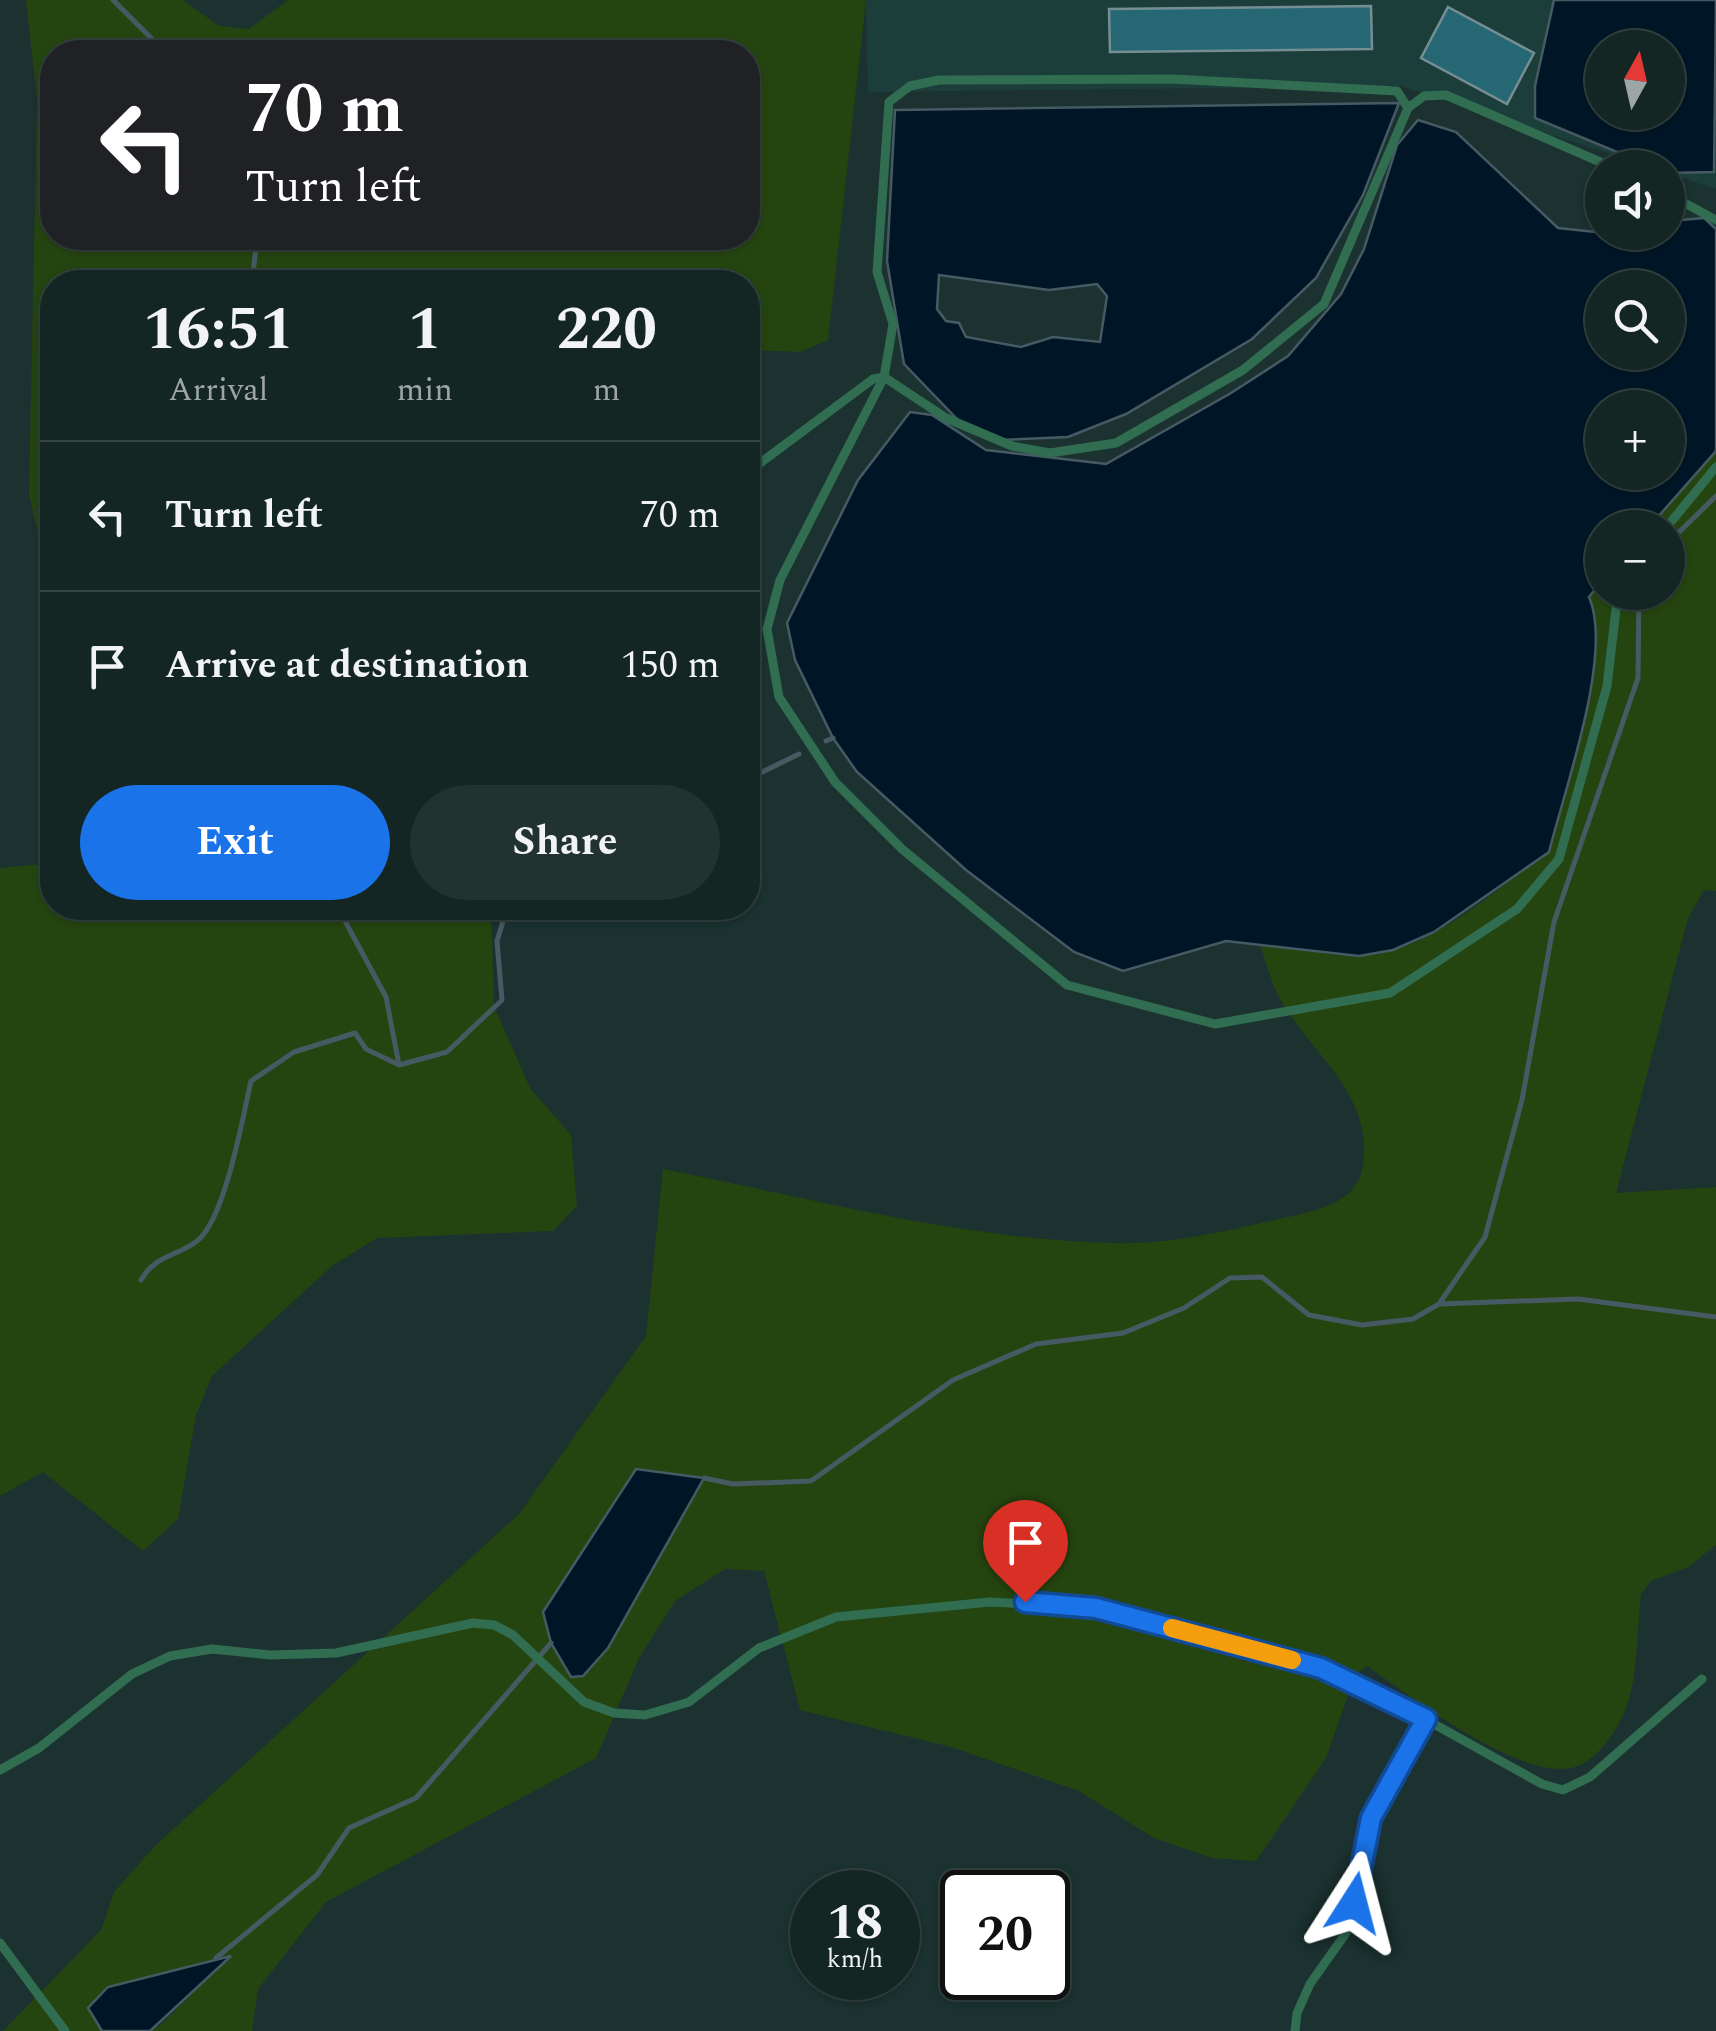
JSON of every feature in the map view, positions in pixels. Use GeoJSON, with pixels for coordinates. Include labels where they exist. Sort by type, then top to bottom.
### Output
{"type":"FeatureCollection","features":[{"type":"Feature","properties":{"kind":"lane"},"geometry":{"type":"LineString","coordinates":[[1408,108],[1397,90],[1152,78],[939,80],[910,86],[889,102],[876,272],[893,324],[884,377],[780,580],[767,629],[779,697],[836,782],[888,836],[1067,985],[1215,1024],[1390,994],[1517,909],[1559,860],[1607,686],[1616,610]]}},
{"type":"Feature","properties":{"kind":"lane"},"geometry":{"type":"LineString","coordinates":[[884,377],[888,384],[946,418],[1012,446],[1050,453],[1116,443],[1243,370],[1324,304],[1408,108],[1424,96],[1446,95],[1585,155]]}},
{"type":"Feature","properties":{"kind":"lane"},"geometry":{"type":"LineString","coordinates":[[1685,203],[1716,220]]}},
{"type":"Feature","properties":{"kind":"lane"},"geometry":{"type":"LineString","coordinates":[[760,462],[809,423],[873,379],[884,377]]}},
{"type":"Feature","properties":{"kind":"lane"},"geometry":{"type":"LineString","coordinates":[[1681,510],[1716,467]]}},
{"type":"Feature","properties":{"kind":"lane"},"geometry":{"type":"LineString","coordinates":[[0,1770],[39,1748],[132,1674],[184,1653],[226,1649],[270,1655],[336,1653],[479,1622],[517,1638],[584,1702],[614,1713],[644,1714],[689,1702],[750,1653],[816,1622],[877,1610],[990,1602],[1096,1608],[1321,1668],[1426,1719],[1542,1784],[1564,1790],[1590,1777],[1702,1679]]}},
{"type":"Feature","properties":{"kind":"lane"},"geometry":{"type":"LineString","coordinates":[[1295,2031],[1297,2013],[1310,1984],[1346,1933],[1371,1818],[1426,1719]]}},
{"type":"Feature","properties":{"kind":"lane"},"geometry":{"type":"LineString","coordinates":[[0,1943],[65,2031]]}},
{"type":"Feature","properties":{"kind":"shaded area"},"geometry":{"type":"Polygon","coordinates":[[[866,0],[1716,0],[1716,189],[1685,179],[1685,150],[1598,150],[1400,86],[868,92],[866,0]]]}},
{"type":"Feature","properties":{"kind":"green space"},"geometry":{"type":"Polygon","coordinates":[[[26,0],[183,0],[219,26],[249,29],[288,0],[866,0],[828,340],[800,352],[760,350],[760,270],[40,270],[40,541],[29,495],[37,99],[26,0]]]}},
{"type":"Feature","properties":{"kind":"green space"},"geometry":{"type":"Polygon","coordinates":[[[1716,451],[1716,891],[1704,890],[1688,918],[1616,1193],[1716,1187],[1716,1545],[1688,1567],[1651,1581],[1641,1594],[1630,1696],[1613,1733],[1594,1756],[1578,1766],[1556,1769],[1529,1763],[1469,1734],[1367,1666],[1355,1675],[1326,1758],[1256,1861],[1212,1858],[1154,1838],[1079,1791],[951,1747],[800,1710],[764,1571],[725,1569],[675,1601],[639,1658],[596,1758],[326,1902],[258,1989],[252,2031],[150,2031],[161,2025],[229,1956],[108,1987],[88,2008],[102,2031],[3,2031],[101,1930],[114,1892],[155,1846],[519,1514],[646,1336],[663,1169],[942,1225],[998,1234],[1111,1243],[1173,1240],[1234,1229],[1314,1211],[1349,1192],[1362,1170],[1364,1144],[1360,1120],[1339,1078],[1280,999],[1259,942],[1335,955],[1386,952],[1436,932],[1549,852],[1587,610],[1685,610],[1685,510],[1664,510],[1716,451]]]}},
{"type":"Feature","properties":{"kind":"green space"},"geometry":{"type":"Polygon","coordinates":[[[40,864],[40,920],[491,920],[494,1006],[530,1088],[571,1135],[577,1206],[553,1231],[377,1238],[332,1266],[212,1376],[196,1415],[178,1519],[143,1551],[43,1472],[0,1496],[0,868],[40,864]]]}},
{"type":"Feature","properties":{"kind":"water"},"geometry":{"type":"Polygon","coordinates":[[[1554,0],[1716,0],[1714,172],[1685,173],[1685,150],[1612,150],[1535,118],[1535,86],[1554,0]]]}},
{"type":"Feature","properties":{"kind":"water"},"geometry":{"type":"Polygon","coordinates":[[[1399,103],[1363,195],[1316,278],[1252,339],[1126,414],[1068,437],[1002,440],[958,420],[904,364],[887,261],[895,110],[1399,103]],[[939,275],[937,309],[946,321],[959,323],[966,337],[1021,347],[1053,337],[1100,342],[1107,296],[1097,284],[1049,290],[939,275]]]}},
{"type":"Feature","properties":{"kind":"water"},"geometry":{"type":"Polygon","coordinates":[[[1418,120],[1456,132],[1558,228],[1585,231],[1585,250],[1685,250],[1685,220],[1704,218],[1716,229],[1716,451],[1685,486],[1685,390],[1585,390],[1585,490],[1682,490],[1664,510],[1585,510],[1585,610],[1592,610],[1595,622],[1595,652],[1584,723],[1549,852],[1434,932],[1393,950],[1359,956],[1226,941],[1123,971],[1074,952],[966,870],[857,772],[833,738],[795,660],[787,623],[858,480],[910,412],[932,415],[986,450],[1106,464],[1288,356],[1341,294],[1364,249],[1397,145],[1418,120]]]}},
{"type":"Feature","properties":{"kind":"water"},"geometry":{"type":"Polygon","coordinates":[[[636,1469],[704,1478],[608,1648],[583,1676],[571,1677],[551,1643],[543,1612],[636,1469]]]}},
{"type":"Feature","properties":{"kind":"water"},"geometry":{"type":"Polygon","coordinates":[[[231,1956],[150,2031],[102,2031],[88,2008],[108,1987],[231,1956]]]}},
{"type":"Feature","properties":{"kind":"building"},"geometry":{"type":"Polygon","coordinates":[[[1371,6],[1372,49],[1110,52],[1109,9],[1371,6]]]}},
{"type":"Feature","properties":{"kind":"building"},"geometry":{"type":"Polygon","coordinates":[[[1448,7],[1534,53],[1507,104],[1421,58],[1448,7]]]}},
{"type":"Feature","properties":{"kind":"waterway"},"geometry":{"type":"LineString","coordinates":[[113,0],[153,40]]}},
{"type":"Feature","properties":{"kind":"waterway"},"geometry":{"type":"LineString","coordinates":[[253,270],[256,250]]}},
{"type":"Feature","properties":{"kind":"waterway"},"geometry":{"type":"LineString","coordinates":[[1685,526],[1716,496]]}},
{"type":"Feature","properties":{"kind":"waterway"},"geometry":{"type":"LineString","coordinates":[[704,1478],[733,1484],[811,1481],[953,1380],[1036,1344],[1123,1333],[1184,1308],[1230,1278],[1262,1277],[1309,1315],[1362,1325],[1413,1319],[1439,1304],[1485,1237],[1522,1100],[1554,922],[1638,678],[1639,610]]}},
{"type":"Feature","properties":{"kind":"waterway"},"geometry":{"type":"LineString","coordinates":[[826,741],[833,738]]}},
{"type":"Feature","properties":{"kind":"waterway"},"geometry":{"type":"LineString","coordinates":[[760,773],[799,754]]}},
{"type":"Feature","properties":{"kind":"waterway"},"geometry":{"type":"LineString","coordinates":[[344,920],[386,997],[399,1065]]}},
{"type":"Feature","properties":{"kind":"waterway"},"geometry":{"type":"LineString","coordinates":[[141,1280],[153,1266],[197,1241],[207,1230],[232,1166],[251,1081],[294,1052],[355,1033],[366,1049],[399,1065],[447,1052],[502,1000],[497,941],[503,920]]}},
{"type":"Feature","properties":{"kind":"waterway"},"geometry":{"type":"LineString","coordinates":[[1439,1304],[1578,1299],[1716,1317]]}},
{"type":"Feature","properties":{"kind":"waterway"},"geometry":{"type":"LineString","coordinates":[[216,1958],[317,1875],[349,1828],[416,1798],[551,1643]]}},
{"type":"Feature","properties":{"kind":"slow traffic"},"geometry":{"type":"LineString","coordinates":[[1172,1628],[1292,1660]]}},
{"type":"Feature","properties":{"kind":"route"},"geometry":{"type":"LineString","coordinates":[[1025,1602],[1096,1608],[1321,1668],[1426,1719],[1371,1818],[1354,1903]]}}]}
